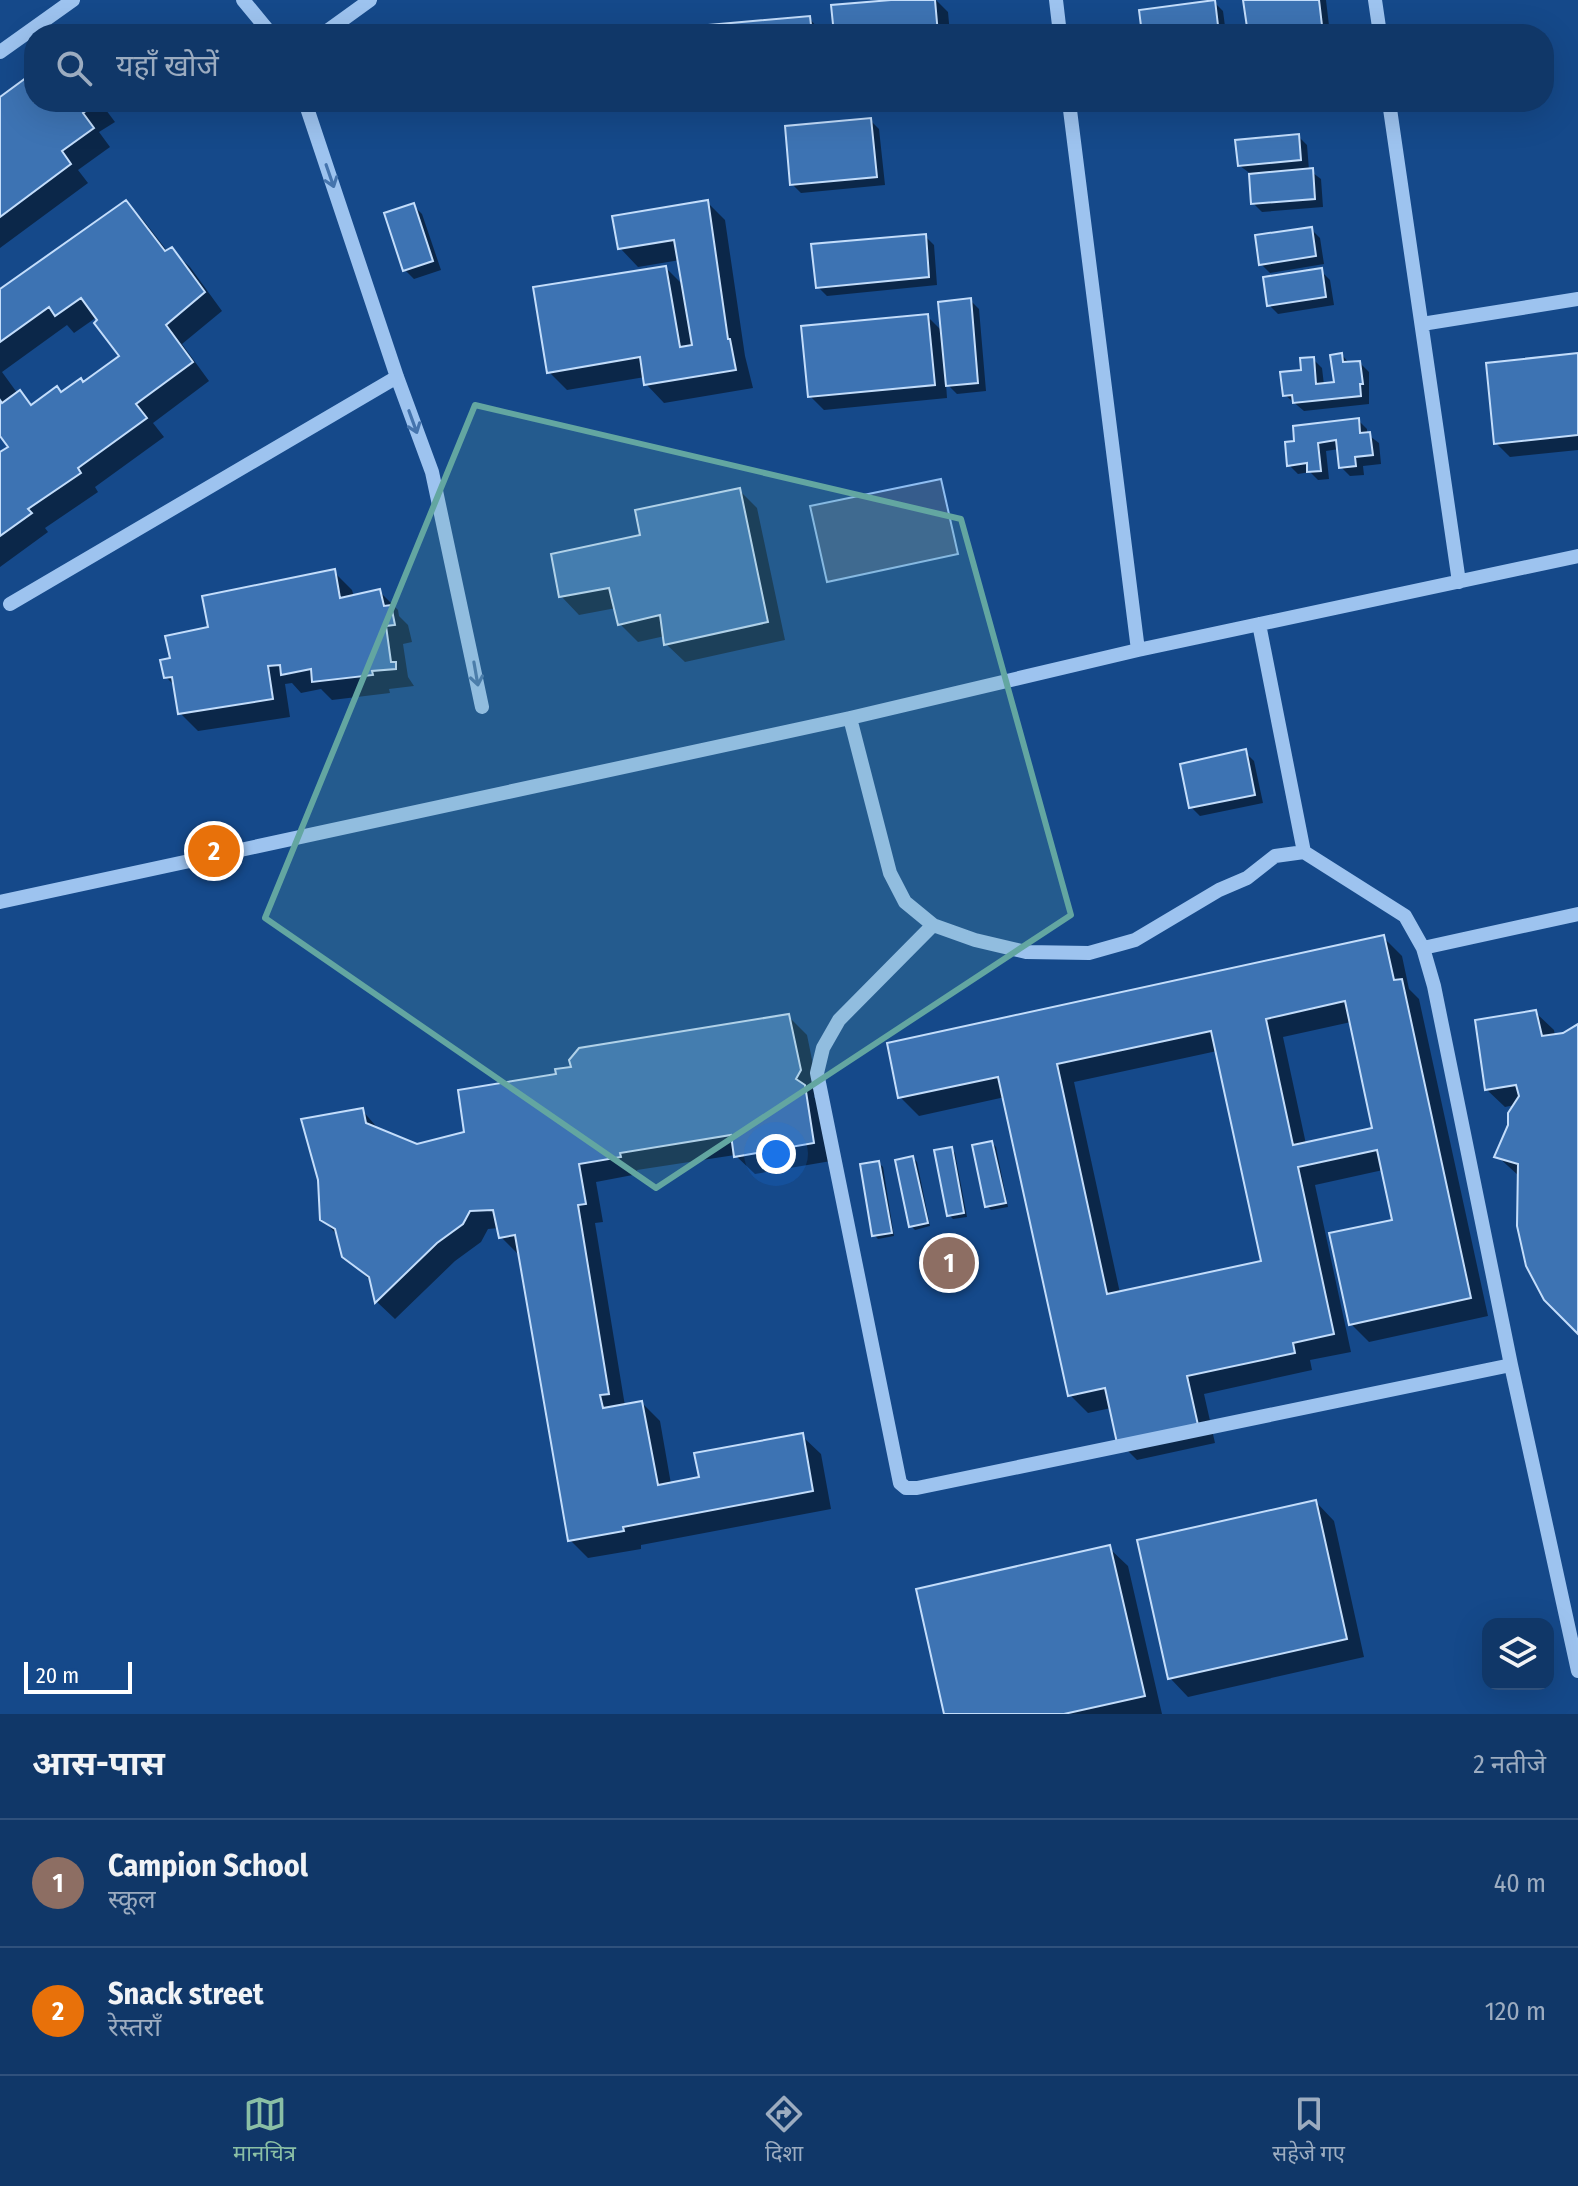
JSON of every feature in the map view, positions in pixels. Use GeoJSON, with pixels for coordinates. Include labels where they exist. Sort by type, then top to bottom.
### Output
{"type":"FeatureCollection","features":[{"type":"Feature","properties":{"kind":"street"},"geometry":{"type":"LineString","coordinates":[[39,24],[73,0]]}},
{"type":"Feature","properties":{"kind":"street"},"geometry":{"type":"LineString","coordinates":[[243,0],[263,24]]}},
{"type":"Feature","properties":{"kind":"street"},"geometry":{"type":"LineString","coordinates":[[337,24],[370,0]]}},
{"type":"Feature","properties":{"kind":"street"},"geometry":{"type":"LineString","coordinates":[[1056,0],[1059,24]]}},
{"type":"Feature","properties":{"kind":"street"},"geometry":{"type":"LineString","coordinates":[[1375,0],[1379,24]]}},
{"type":"Feature","properties":{"kind":"street"},"geometry":{"type":"LineString","coordinates":[[0,52],[24,35]]}},
{"type":"Feature","properties":{"kind":"street"},"geometry":{"type":"LineString","coordinates":[[308,112],[432,472],[482,707]]}},
{"type":"Feature","properties":{"kind":"street"},"geometry":{"type":"LineString","coordinates":[[1070,112],[1138,650]]}},
{"type":"Feature","properties":{"kind":"street"},"geometry":{"type":"LineString","coordinates":[[1390,112],[1459,582]]}},
{"type":"Feature","properties":{"kind":"street"},"geometry":{"type":"LineString","coordinates":[[1422,324],[1578,299]]}},
{"type":"Feature","properties":{"kind":"street"},"geometry":{"type":"LineString","coordinates":[[10,604],[397,377]]}},
{"type":"Feature","properties":{"kind":"street"},"geometry":{"type":"LineString","coordinates":[[0,902],[850,718],[1138,650],[1578,556]]}},
{"type":"Feature","properties":{"kind":"street"},"geometry":{"type":"LineString","coordinates":[[1259,624],[1304,852]]}},
{"type":"Feature","properties":{"kind":"street"},"geometry":{"type":"LineString","coordinates":[[850,718],[890,873],[905,902],[933,925],[975,940],[1026,952],[1089,953],[1135,940],[1219,890],[1247,878],[1275,856],[1304,852],[1405,916],[1423,948],[1434,986],[1511,1365],[1578,1671]]}},
{"type":"Feature","properties":{"kind":"street"},"geometry":{"type":"LineString","coordinates":[[1423,948],[1578,914]]}},
{"type":"Feature","properties":{"kind":"street"},"geometry":{"type":"LineString","coordinates":[[933,925],[839,1020],[823,1048],[817,1073],[900,1483],[906,1488],[1511,1365]]}},
{"type":"Feature","properties":{"kind":"highlighted area"},"geometry":{"type":"Polygon","coordinates":[[[475,405],[961,519],[1071,915],[656,1188],[265,918],[475,405]]]}},
{"type":"Feature","properties":{"kind":"water"},"geometry":{"type":"Polygon","coordinates":[[[941,479],[958,554],[827,582],[810,506],[941,479]]]}},
{"type":"Feature","properties":{"kind":"building"},"geometry":{"type":"Polygon","coordinates":[[[935,0],[937,24],[833,24],[831,5],[935,0]]]}},
{"type":"Feature","properties":{"kind":"building"},"geometry":{"type":"Polygon","coordinates":[[[1215,0],[1218,24],[1141,24],[1139,10],[1215,0]]]}},
{"type":"Feature","properties":{"kind":"building"},"geometry":{"type":"Polygon","coordinates":[[[1243,0],[1319,0],[1322,24],[1247,24],[1243,0]]]}},
{"type":"Feature","properties":{"kind":"building"},"geometry":{"type":"Polygon","coordinates":[[[810,16],[811,24],[720,24],[810,16]]]}},
{"type":"Feature","properties":{"kind":"building"},"geometry":{"type":"Polygon","coordinates":[[[24,79],[24,112],[84,112],[94,128],[62,151],[71,164],[0,217],[0,97],[24,79]]]}},
{"type":"Feature","properties":{"kind":"building"},"geometry":{"type":"Polygon","coordinates":[[[871,118],[877,177],[790,185],[785,126],[871,118]]]}},
{"type":"Feature","properties":{"kind":"building"},"geometry":{"type":"Polygon","coordinates":[[[1299,134],[1301,160],[1238,166],[1235,140],[1299,134]]]}},
{"type":"Feature","properties":{"kind":"building"},"geometry":{"type":"Polygon","coordinates":[[[1313,168],[1315,199],[1251,204],[1249,174],[1313,168]]]}},
{"type":"Feature","properties":{"kind":"building"},"geometry":{"type":"Polygon","coordinates":[[[126,200],[165,251],[172,247],[205,292],[166,325],[193,362],[136,404],[147,418],[78,468],[81,473],[28,509],[32,513],[0,536],[0,452],[8,447],[0,436],[0,400],[2,403],[20,390],[31,405],[57,386],[61,392],[81,378],[83,382],[119,356],[94,323],[97,320],[81,298],[55,316],[49,307],[0,342],[0,289],[126,200]]]}},
{"type":"Feature","properties":{"kind":"building"},"geometry":{"type":"Polygon","coordinates":[[[708,200],[728,339],[736,370],[644,385],[640,357],[547,373],[533,287],[666,266],[680,347],[692,345],[674,240],[618,249],[612,216],[708,200]]]}},
{"type":"Feature","properties":{"kind":"building"},"geometry":{"type":"Polygon","coordinates":[[[414,203],[433,261],[403,271],[384,213],[414,203]]]}},
{"type":"Feature","properties":{"kind":"building"},"geometry":{"type":"Polygon","coordinates":[[[1312,227],[1316,256],[1259,265],[1255,235],[1312,227]]]}},
{"type":"Feature","properties":{"kind":"building"},"geometry":{"type":"Polygon","coordinates":[[[926,234],[929,277],[816,288],[811,244],[926,234]]]}},
{"type":"Feature","properties":{"kind":"building"},"geometry":{"type":"Polygon","coordinates":[[[1322,268],[1326,297],[1267,306],[1263,277],[1322,268]]]}},
{"type":"Feature","properties":{"kind":"building"},"geometry":{"type":"Polygon","coordinates":[[[971,298],[978,383],[946,386],[938,302],[971,298]]]}},
{"type":"Feature","properties":{"kind":"building"},"geometry":{"type":"Polygon","coordinates":[[[928,314],[935,385],[808,397],[801,326],[928,314]]]}},
{"type":"Feature","properties":{"kind":"building"},"geometry":{"type":"Polygon","coordinates":[[[1342,353],[1343,362],[1360,361],[1361,396],[1293,403],[1292,395],[1283,396],[1280,372],[1301,370],[1300,358],[1314,357],[1316,384],[1334,382],[1330,355],[1342,353]]]}},
{"type":"Feature","properties":{"kind":"building"},"geometry":{"type":"Polygon","coordinates":[[[1578,353],[1578,435],[1494,444],[1486,363],[1578,353]]]}},
{"type":"Feature","properties":{"kind":"building"},"geometry":{"type":"Polygon","coordinates":[[[1359,418],[1360,433],[1370,432],[1373,455],[1355,457],[1356,466],[1339,468],[1336,440],[1318,443],[1321,471],[1307,472],[1307,463],[1287,466],[1285,442],[1294,441],[1293,426],[1359,418]]]}},
{"type":"Feature","properties":{"kind":"building"},"geometry":{"type":"Polygon","coordinates":[[[740,488],[768,622],[664,645],[660,615],[618,625],[609,588],[559,597],[551,554],[640,535],[635,510],[740,488]]]}},
{"type":"Feature","properties":{"kind":"building"},"geometry":{"type":"Polygon","coordinates":[[[335,569],[340,598],[380,589],[384,606],[391,605],[395,625],[386,626],[391,662],[396,662],[396,669],[372,671],[373,675],[312,682],[311,669],[281,675],[280,665],[268,666],[273,699],[178,714],[172,677],[164,678],[160,660],[170,658],[165,636],[208,627],[202,596],[335,569]]]}},
{"type":"Feature","properties":{"kind":"building"},"geometry":{"type":"Polygon","coordinates":[[[1246,749],[1255,795],[1189,808],[1180,764],[1246,749]]]}},
{"type":"Feature","properties":{"kind":"building"},"geometry":{"type":"Polygon","coordinates":[[[1384,935],[1394,980],[1402,979],[1471,1298],[1349,1325],[1329,1233],[1392,1220],[1377,1150],[1298,1167],[1334,1334],[1293,1343],[1295,1353],[1187,1376],[1198,1425],[1117,1443],[1105,1388],[1068,1396],[998,1077],[898,1098],[887,1043],[1384,935]],[[1345,1001],[1266,1019],[1293,1145],[1372,1128],[1345,1001]],[[1211,1031],[1057,1064],[1107,1294],[1261,1261],[1211,1031]]]}},
{"type":"Feature","properties":{"kind":"building"},"geometry":{"type":"Polygon","coordinates":[[[1536,1010],[1542,1036],[1563,1033],[1578,1024],[1578,1334],[1544,1300],[1526,1266],[1517,1226],[1518,1164],[1494,1157],[1508,1125],[1508,1113],[1519,1096],[1516,1085],[1485,1090],[1475,1020],[1536,1010]]]}},
{"type":"Feature","properties":{"kind":"building"},"geometry":{"type":"Polygon","coordinates":[[[789,1014],[801,1070],[796,1079],[805,1085],[814,1143],[734,1157],[731,1135],[620,1153],[621,1157],[579,1164],[586,1204],[578,1205],[609,1394],[600,1395],[603,1408],[642,1401],[658,1485],[699,1477],[694,1453],[803,1433],[813,1491],[623,1527],[624,1531],[568,1541],[515,1235],[499,1238],[493,1210],[470,1211],[463,1224],[437,1243],[375,1303],[369,1277],[342,1257],[335,1229],[320,1220],[318,1180],[301,1119],[363,1108],[366,1123],[417,1144],[464,1132],[458,1090],[556,1074],[555,1069],[571,1067],[569,1060],[579,1048],[789,1014]]]}},
{"type":"Feature","properties":{"kind":"building"},"geometry":{"type":"Polygon","coordinates":[[[992,1141],[1006,1203],[985,1207],[972,1145],[992,1141]]]}},
{"type":"Feature","properties":{"kind":"building"},"geometry":{"type":"Polygon","coordinates":[[[952,1147],[964,1213],[947,1216],[934,1150],[952,1147]]]}},
{"type":"Feature","properties":{"kind":"building"},"geometry":{"type":"Polygon","coordinates":[[[913,1156],[928,1223],[909,1227],[895,1160],[913,1156]]]}},
{"type":"Feature","properties":{"kind":"building"},"geometry":{"type":"Polygon","coordinates":[[[879,1161],[892,1233],[872,1236],[860,1164],[879,1161]]]}},
{"type":"Feature","properties":{"kind":"building"},"geometry":{"type":"Polygon","coordinates":[[[1316,1500],[1347,1639],[1168,1679],[1137,1540],[1316,1500]]]}},
{"type":"Feature","properties":{"kind":"building"},"geometry":{"type":"Polygon","coordinates":[[[1110,1545],[1145,1696],[1064,1714],[944,1714],[916,1589],[1110,1545]]]}},
{"type":"Feature","properties":{"kind":"place","name":"Snack street"},"geometry":{"type":"Point","coordinates":[214,851]}},
{"type":"Feature","properties":{"kind":"place","name":"Campion School"},"geometry":{"type":"Point","coordinates":[949,1263]}}]}
